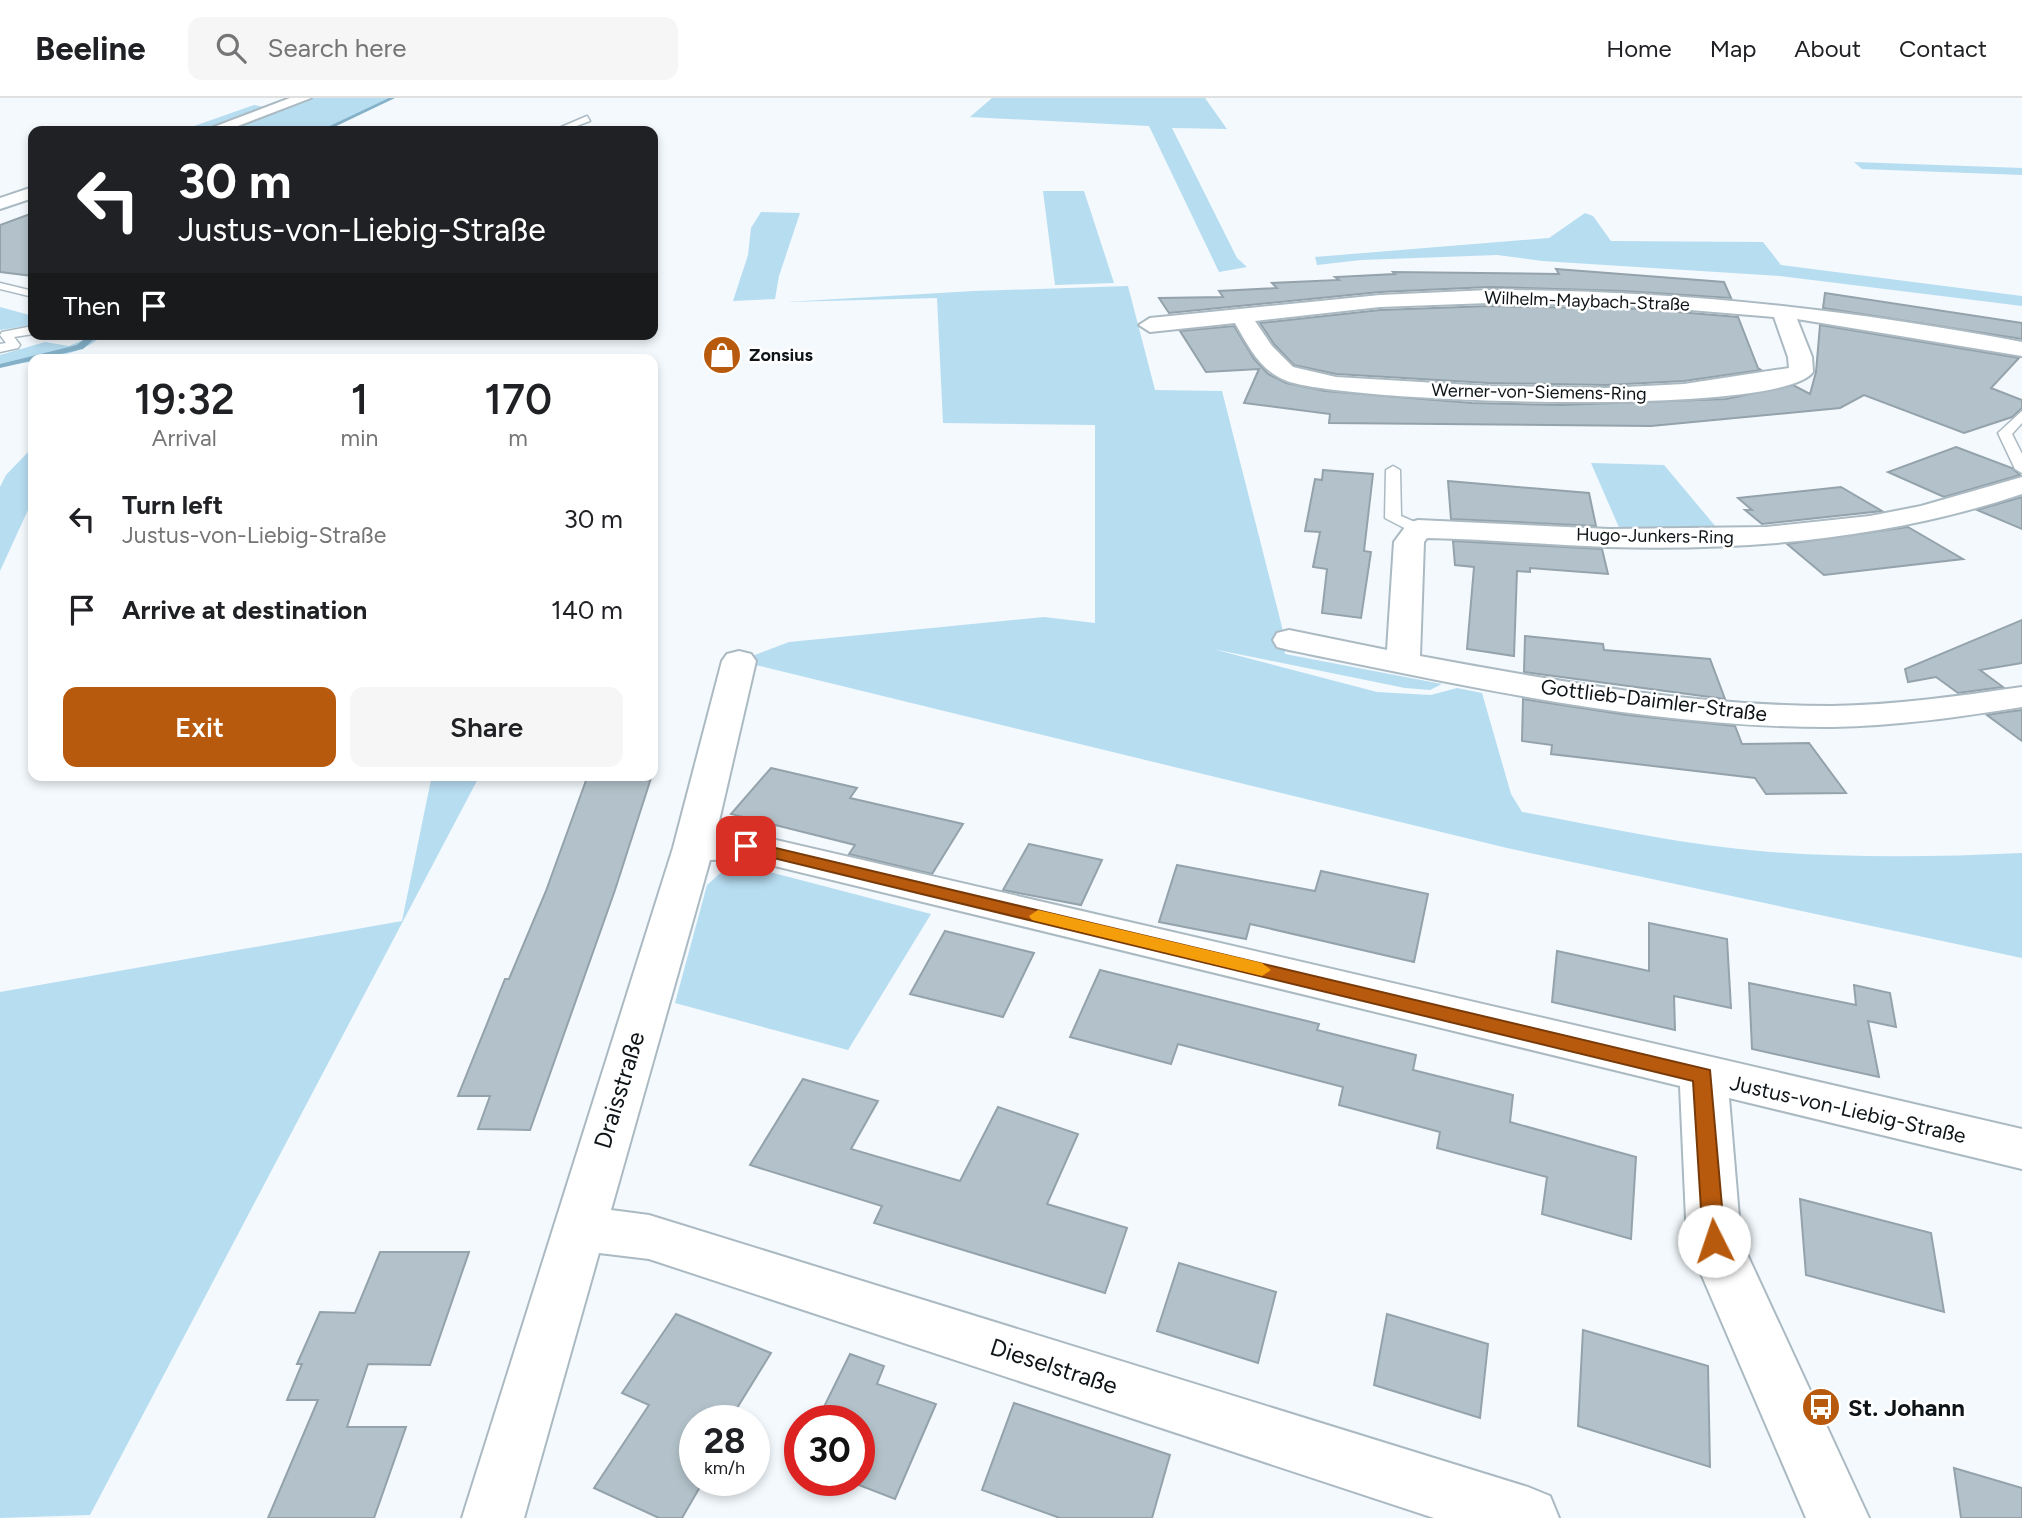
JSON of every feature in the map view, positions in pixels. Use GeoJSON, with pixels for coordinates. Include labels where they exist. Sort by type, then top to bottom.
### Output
{"type":"FeatureCollection","features":[{"type":"Feature","properties":{"kind":"street"},"geometry":{"type":"LineString","coordinates":[[225,126],[304,98]]}},
{"type":"Feature","properties":{"kind":"street"},"geometry":{"type":"LineString","coordinates":[[0,204],[28,194]]}},
{"type":"Feature","properties":{"kind":"street","name":"Wilhelm-Maybach-Straße"},"geometry":{"type":"LineString","coordinates":[[1150,325],[1242,317],[1326,305],[1443,298],[1641,301],[1885,324],[2022,349]]}},
{"type":"Feature","properties":{"kind":"street","name":"Werner-von-Siemens-Ring"},"geometry":{"type":"LineString","coordinates":[[1242,317],[1264,352],[1278,368],[1294,376],[1349,385],[1468,393],[1626,396],[1785,378],[1801,372],[1800,357],[1784,313]]}},
{"type":"Feature","properties":{"kind":"street","name":"Hugo-Junkers-Ring"},"geometry":{"type":"LineString","coordinates":[[1418,529],[1485,529],[1606,538],[1746,537],[1842,529],[1917,516],[1986,499],[2022,485]]}},
{"type":"Feature","properties":{"kind":"street"},"geometry":{"type":"LineString","coordinates":[[1403,663],[1409,542],[1418,529]]}},
{"type":"Feature","properties":{"kind":"street","name":"Gottlieb-Daimler-Straße"},"geometry":{"type":"LineString","coordinates":[[1289,640],[1452,674],[1698,709],[1808,716],[1924,712],[2022,697]]}},
{"type":"Feature","properties":{"kind":"street","name":"Draisstraße"},"geometry":{"type":"LineString","coordinates":[[493,1518],[577,1228],[693,848],[739,661]]}},
{"type":"Feature","properties":{"kind":"street","name":"Justus-von-Liebig-Straße"},"geometry":{"type":"LineString","coordinates":[[693,848],[746,846],[2022,1149]]}},
{"type":"Feature","properties":{"kind":"street"},"geometry":{"type":"LineString","coordinates":[[1703,1075],[1714,1241],[1838,1518]]}},
{"type":"Feature","properties":{"kind":"street","name":"Dieselstraße"},"geometry":{"type":"LineString","coordinates":[[577,1228],[649,1237],[1528,1518]]}},
{"type":"Feature","properties":{"kind":"lane"},"geometry":{"type":"LineString","coordinates":[[569,126],[587,119]]}},
{"type":"Feature","properties":{"kind":"lane"},"geometry":{"type":"LineString","coordinates":[[0,286],[28,293]]}},
{"type":"Feature","properties":{"kind":"lane"},"geometry":{"type":"LineString","coordinates":[[0,348],[14,345],[6,335],[28,331]]}},
{"type":"Feature","properties":{"kind":"lane"},"geometry":{"type":"LineString","coordinates":[[2022,415],[2005,433],[2022,470]]}},
{"type":"Feature","properties":{"kind":"lane"},"geometry":{"type":"LineString","coordinates":[[1393,470],[1393,519],[1418,529]]}},
{"type":"Feature","properties":{"kind":"shaded area"},"geometry":{"type":"Polygon","coordinates":[[[313,98],[393,98],[333,126],[235,126],[313,98]]]}},
{"type":"Feature","properties":{"kind":"shaded area"},"geometry":{"type":"Polygon","coordinates":[[[992,98],[1205,98],[1227,129],[1172,128],[1237,258],[1247,267],[1219,272],[1149,126],[970,117],[992,98]]]}},
{"type":"Feature","properties":{"kind":"shaded area"},"geometry":{"type":"Polygon","coordinates":[[[254,105],[269,108],[217,126],[194,126],[254,105]]]}},
{"type":"Feature","properties":{"kind":"shaded area"},"geometry":{"type":"Polygon","coordinates":[[[1854,162],[2022,168],[2022,175],[1862,169],[1854,162]]]}},
{"type":"Feature","properties":{"kind":"shaded area"},"geometry":{"type":"Polygon","coordinates":[[[1043,191],[1084,191],[1114,283],[1055,285],[1043,191]]]}},
{"type":"Feature","properties":{"kind":"shaded area"},"geometry":{"type":"Polygon","coordinates":[[[761,212],[800,213],[779,276],[775,299],[733,301],[748,255],[751,228],[761,212]]]}},
{"type":"Feature","properties":{"kind":"shaded area"},"geometry":{"type":"Polygon","coordinates":[[[1585,213],[1593,216],[1611,241],[1763,242],[1781,265],[2022,296],[2022,306],[1780,276],[1542,261],[1497,255],[1361,260],[1317,265],[1315,257],[1549,238],[1585,213]]]}},
{"type":"Feature","properties":{"kind":"shaded area"},"geometry":{"type":"Polygon","coordinates":[[[1128,286],[1155,390],[1222,391],[1282,627],[1285,654],[1442,684],[1430,690],[1405,688],[1213,649],[1377,692],[1431,695],[1457,688],[1482,693],[1511,794],[1522,812],[1677,841],[1770,852],[1896,856],[2022,853],[2022,958],[1507,848],[739,661],[789,642],[1044,617],[1095,623],[1095,425],[943,423],[937,298],[786,302],[974,291],[1128,286]]]}},
{"type":"Feature","properties":{"kind":"shaded area"},"geometry":{"type":"Polygon","coordinates":[[[0,307],[28,315],[28,326],[0,330],[0,307]]]}},
{"type":"Feature","properties":{"kind":"shaded area"},"geometry":{"type":"Polygon","coordinates":[[[83,340],[96,340],[69,353],[28,354],[28,362],[0,367],[0,355],[45,342],[69,346],[83,340]]]}},
{"type":"Feature","properties":{"kind":"shaded area"},"geometry":{"type":"Polygon","coordinates":[[[28,452],[28,510],[0,571],[0,487],[6,475],[28,452]]]}},
{"type":"Feature","properties":{"kind":"shaded area"},"geometry":{"type":"Polygon","coordinates":[[[1591,463],[1664,465],[1721,533],[1621,532],[1591,463]]]}},
{"type":"Feature","properties":{"kind":"shaded area"},"geometry":{"type":"Polygon","coordinates":[[[431,781],[477,781],[90,1515],[0,1518],[0,992],[402,921],[431,781]]]}},
{"type":"Feature","properties":{"kind":"shaded area"},"geometry":{"type":"Polygon","coordinates":[[[750,867],[931,914],[848,1050],[675,1003],[707,885],[726,868],[750,867]]]}},
{"type":"Feature","properties":{"kind":"building"},"geometry":{"type":"Polygon","coordinates":[[[28,215],[28,275],[0,272],[0,225],[28,215]]]}},
{"type":"Feature","properties":{"kind":"building"},"geometry":{"type":"Polygon","coordinates":[[[1556,269],[1724,282],[1731,298],[1489,287],[1380,292],[1169,313],[1159,298],[1223,297],[1219,291],[1277,288],[1272,283],[1339,280],[1335,277],[1395,274],[1393,272],[1559,274],[1556,269]]]}},
{"type":"Feature","properties":{"kind":"building"},"geometry":{"type":"Polygon","coordinates":[[[1825,293],[2022,323],[2022,339],[1823,308],[1825,293]]]}},
{"type":"Feature","properties":{"kind":"building"},"geometry":{"type":"Polygon","coordinates":[[[1489,306],[1642,309],[1738,317],[1761,370],[1684,381],[1606,385],[1488,383],[1336,374],[1294,365],[1274,344],[1260,323],[1380,310],[1489,306]]]}},
{"type":"Feature","properties":{"kind":"building"},"geometry":{"type":"Polygon","coordinates":[[[1820,325],[2019,358],[1991,388],[2022,400],[2022,408],[2012,417],[1964,433],[1864,395],[1840,408],[1651,426],[1329,423],[1330,414],[1244,403],[1259,369],[1206,372],[1180,331],[1234,326],[1254,359],[1268,374],[1286,383],[1325,391],[1472,403],[1561,405],[1726,399],[1793,385],[1810,394],[1816,372],[1820,325]]]}},
{"type":"Feature","properties":{"kind":"building"},"geometry":{"type":"Polygon","coordinates":[[[1956,447],[2012,468],[2020,475],[1944,497],[1888,472],[1956,447]]]}},
{"type":"Feature","properties":{"kind":"building"},"geometry":{"type":"Polygon","coordinates":[[[1323,470],[1373,474],[1364,551],[1371,552],[1361,618],[1322,613],[1327,569],[1313,567],[1320,532],[1305,531],[1315,479],[1322,480],[1323,470]]]}},
{"type":"Feature","properties":{"kind":"building"},"geometry":{"type":"Polygon","coordinates":[[[1448,481],[1589,493],[1596,526],[1451,519],[1448,481]]]}},
{"type":"Feature","properties":{"kind":"building"},"geometry":{"type":"Polygon","coordinates":[[[1841,487],[1882,511],[1762,524],[1745,510],[1752,510],[1738,498],[1841,487]]]}},
{"type":"Feature","properties":{"kind":"building"},"geometry":{"type":"Polygon","coordinates":[[[2022,497],[2022,529],[1977,510],[2022,497]]]}},
{"type":"Feature","properties":{"kind":"building"},"geometry":{"type":"Polygon","coordinates":[[[1908,527],[1963,559],[1824,575],[1787,544],[1908,527]]]}},
{"type":"Feature","properties":{"kind":"building"},"geometry":{"type":"Polygon","coordinates":[[[1453,541],[1602,549],[1608,574],[1530,568],[1530,572],[1517,571],[1514,656],[1467,649],[1474,567],[1455,565],[1453,541]]]}},
{"type":"Feature","properties":{"kind":"building"},"geometry":{"type":"Polygon","coordinates":[[[2022,620],[2022,663],[1980,670],[2003,687],[1958,693],[1936,677],[1908,682],[1905,669],[2022,620]]]}},
{"type":"Feature","properties":{"kind":"building"},"geometry":{"type":"Polygon","coordinates":[[[1525,636],[1603,644],[1604,650],[1710,659],[1725,699],[1524,672],[1525,636]]]}},
{"type":"Feature","properties":{"kind":"building"},"geometry":{"type":"Polygon","coordinates":[[[1523,699],[1627,715],[1735,726],[1742,744],[1809,743],[1846,793],[1766,794],[1755,778],[1551,754],[1552,745],[1522,741],[1523,699]]]}},
{"type":"Feature","properties":{"kind":"building"},"geometry":{"type":"Polygon","coordinates":[[[2022,710],[2022,741],[1987,715],[1999,713],[2022,710]]]}},
{"type":"Feature","properties":{"kind":"building"},"geometry":{"type":"Polygon","coordinates":[[[771,768],[857,788],[850,798],[963,824],[932,874],[849,854],[855,845],[731,814],[771,768]]]}},
{"type":"Feature","properties":{"kind":"building"},"geometry":{"type":"Polygon","coordinates":[[[586,781],[650,781],[615,890],[530,1130],[478,1129],[490,1096],[458,1096],[505,979],[509,979],[546,891],[586,781]]]}},
{"type":"Feature","properties":{"kind":"building"},"geometry":{"type":"Polygon","coordinates":[[[1029,844],[1102,860],[1081,905],[1003,890],[1029,844]]]}},
{"type":"Feature","properties":{"kind":"building"},"geometry":{"type":"Polygon","coordinates":[[[1177,865],[1315,891],[1321,871],[1428,894],[1414,962],[1250,924],[1246,939],[1159,922],[1177,865]]]}},
{"type":"Feature","properties":{"kind":"building"},"geometry":{"type":"Polygon","coordinates":[[[1649,923],[1727,939],[1731,1008],[1674,996],[1675,1030],[1552,1002],[1557,951],[1649,971],[1649,923]]]}},
{"type":"Feature","properties":{"kind":"building"},"geometry":{"type":"Polygon","coordinates":[[[945,931],[1034,953],[1003,1017],[910,994],[945,931]]]}},
{"type":"Feature","properties":{"kind":"building"},"geometry":{"type":"Polygon","coordinates":[[[1100,970],[1319,1024],[1317,1030],[1416,1055],[1413,1070],[1513,1095],[1510,1122],[1636,1157],[1631,1239],[1542,1214],[1547,1177],[1437,1148],[1440,1132],[1339,1105],[1343,1087],[1178,1044],[1171,1064],[1070,1037],[1100,970]]]}},
{"type":"Feature","properties":{"kind":"building"},"geometry":{"type":"Polygon","coordinates":[[[1749,983],[1856,1005],[1854,985],[1890,993],[1896,1027],[1868,1021],[1879,1077],[1752,1049],[1749,983]]]}},
{"type":"Feature","properties":{"kind":"building"},"geometry":{"type":"Polygon","coordinates":[[[803,1079],[878,1101],[851,1149],[960,1181],[998,1107],[1078,1134],[1047,1204],[1127,1228],[1105,1293],[874,1223],[882,1206],[750,1165],[803,1079]]]}},
{"type":"Feature","properties":{"kind":"building"},"geometry":{"type":"Polygon","coordinates":[[[1800,1199],[1931,1233],[1944,1312],[1806,1275],[1800,1199]]]}},
{"type":"Feature","properties":{"kind":"building"},"geometry":{"type":"Polygon","coordinates":[[[380,1252],[469,1252],[430,1365],[368,1364],[347,1427],[406,1427],[374,1518],[268,1518],[318,1400],[287,1400],[302,1364],[297,1364],[320,1312],[355,1313],[380,1252]]]}},
{"type":"Feature","properties":{"kind":"building"},"geometry":{"type":"Polygon","coordinates":[[[1179,1263],[1276,1292],[1258,1363],[1157,1331],[1179,1263]]]}},
{"type":"Feature","properties":{"kind":"building"},"geometry":{"type":"Polygon","coordinates":[[[676,1314],[771,1353],[739,1405],[679,1405],[679,1496],[695,1496],[682,1518],[659,1518],[594,1488],[649,1405],[622,1393],[676,1314]]]}},
{"type":"Feature","properties":{"kind":"building"},"geometry":{"type":"Polygon","coordinates":[[[1387,1314],[1488,1344],[1480,1418],[1374,1385],[1387,1314]]]}},
{"type":"Feature","properties":{"kind":"building"},"geometry":{"type":"Polygon","coordinates":[[[1583,1330],[1708,1366],[1710,1467],[1578,1426],[1583,1330]]]}},
{"type":"Feature","properties":{"kind":"building"},"geometry":{"type":"Polygon","coordinates":[[[850,1354],[884,1366],[877,1384],[936,1404],[895,1499],[875,1491],[875,1405],[825,1405],[850,1354]]]}},
{"type":"Feature","properties":{"kind":"building"},"geometry":{"type":"Polygon","coordinates":[[[1014,1403],[1170,1455],[1152,1518],[1060,1518],[982,1490],[1014,1403]]]}},
{"type":"Feature","properties":{"kind":"building"},"geometry":{"type":"Polygon","coordinates":[[[1954,1468],[2022,1488],[2022,1518],[1961,1518],[1954,1468]]]}},
{"type":"Feature","properties":{"kind":"waterway"},"geometry":{"type":"LineString","coordinates":[[333,126],[393,98]]}},
{"type":"Feature","properties":{"kind":"waterway"},"geometry":{"type":"LineString","coordinates":[[53,354],[80,347],[89,340]]}},
{"type":"Feature","properties":{"kind":"waterway"},"geometry":{"type":"LineString","coordinates":[[0,366],[28,360]]}},
{"type":"Feature","properties":{"kind":"slow traffic"},"geometry":{"type":"LineString","coordinates":[[1038,916],[1262,970]]}},
{"type":"Feature","properties":{"kind":"place","name":"Zonsius"},"geometry":{"type":"Point","coordinates":[722,355]}},
{"type":"Feature","properties":{"kind":"place","name":"St. Johann"},"geometry":{"type":"Point","coordinates":[1821,1407]}},
{"type":"Feature","properties":{"kind":"route"},"geometry":{"type":"LineString","coordinates":[[746,846],[1703,1075],[1714,1241]]}}]}
